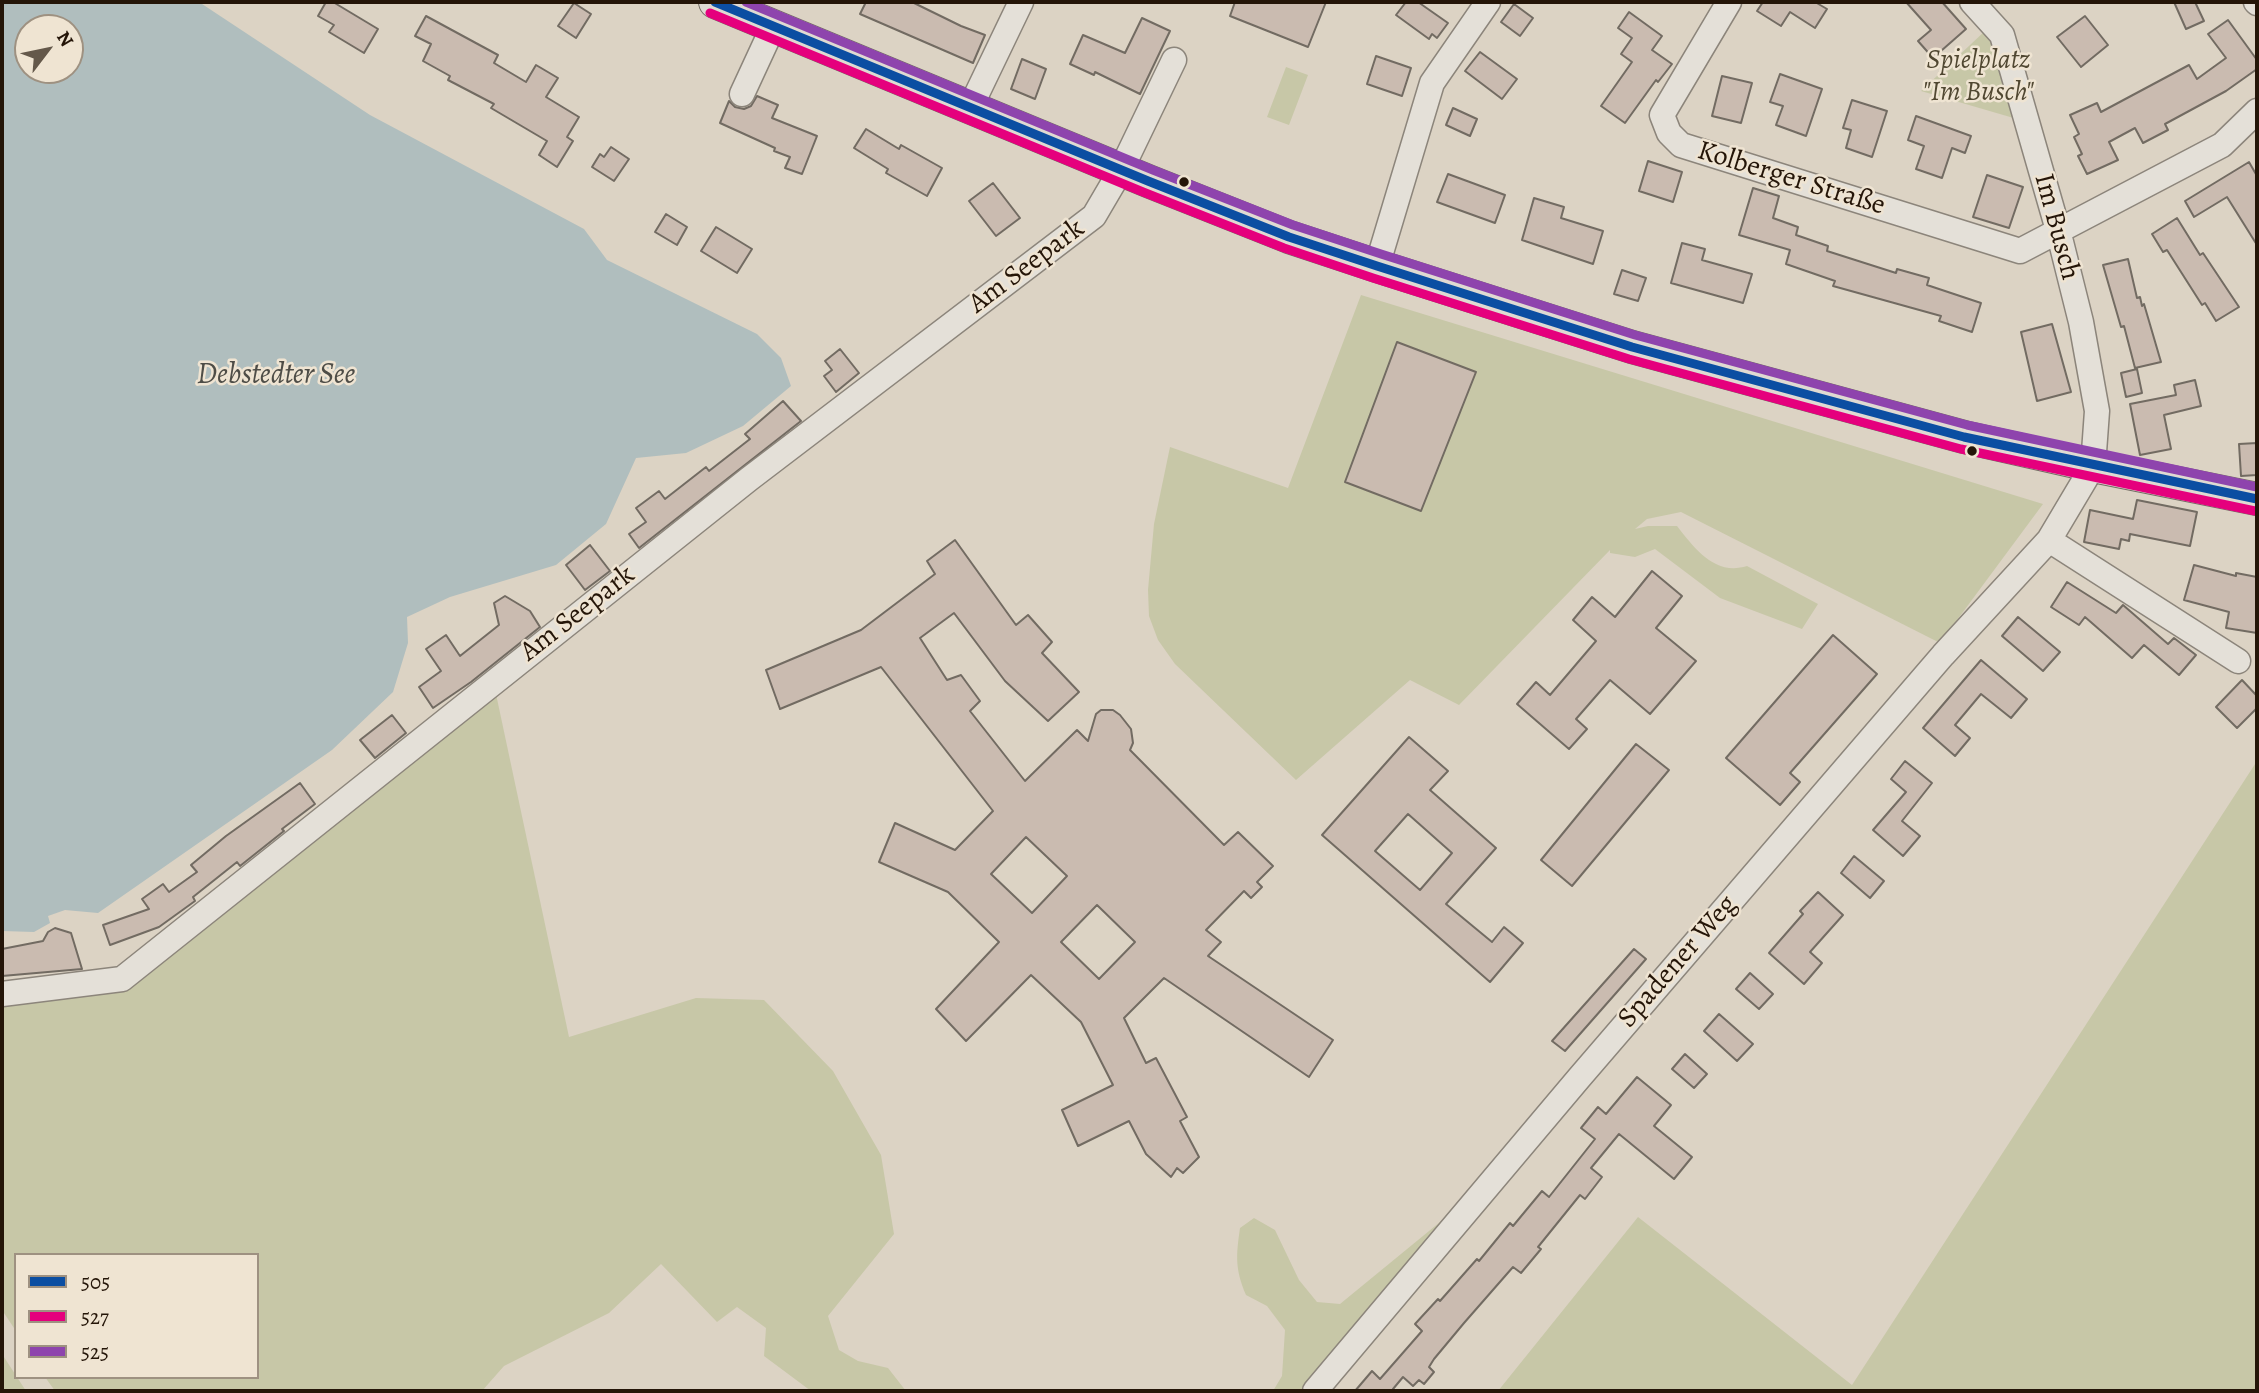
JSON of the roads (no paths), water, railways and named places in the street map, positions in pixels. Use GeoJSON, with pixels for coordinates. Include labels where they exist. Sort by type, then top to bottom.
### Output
{"type":"FeatureCollection","features":[{"type":"Feature","properties":{"kind":"main road"},"geometry":{"type":"LineString","coordinates":[[715,2],[1289,237],[1377,266],[1632,347],[1986,443],[2257,499]]}},
{"type":"Feature","properties":{"kind":"street"},"geometry":{"type":"LineString","coordinates":[[971,106],[1021,2]]}},
{"type":"Feature","properties":{"kind":"street"},"geometry":{"type":"LineString","coordinates":[[1377,266],[1432,83],[1488,2]]}},
{"type":"Feature","properties":{"kind":"street","name":"Kolberger Straße"},"geometry":{"type":"LineString","coordinates":[[1729,2],[1662,115],[1670,133],[1681,145],[2020,251],[2058,230]]}},
{"type":"Feature","properties":{"kind":"street","name":"Im Busch"},"geometry":{"type":"LineString","coordinates":[[1972,2],[2003,35],[2058,230],[2081,321],[2097,411],[2093,467]]}},
{"type":"Feature","properties":{"kind":"street"},"geometry":{"type":"LineString","coordinates":[[742,94],[773,27]]}},
{"type":"Feature","properties":{"kind":"street","name":"Am Seepark"},"geometry":{"type":"LineString","coordinates":[[2,993],[122,979],[749,479],[1094,216],[1121,170],[1174,60]]}},
{"type":"Feature","properties":{"kind":"street"},"geometry":{"type":"LineString","coordinates":[[2058,230],[2222,145],[2257,111]]}},
{"type":"Feature","properties":{"kind":"street","name":"Spadener Weg"},"geometry":{"type":"LineString","coordinates":[[1315,1391],[1925,675],[2049,540],[2093,467]]}},
{"type":"Feature","properties":{"kind":"street"},"geometry":{"type":"LineString","coordinates":[[2049,540],[2238,661]]}},
{"type":"Feature","properties":{"kind":"water","name":"Debstedter See"},"geometry":{"type":"Polygon","coordinates":[[[2,2],[199,2],[370,115],[584,229],[607,260],[757,334],[781,358],[791,386],[743,426],[686,453],[636,458],[606,524],[556,565],[450,597],[407,617],[408,643],[393,692],[332,750],[98,913],[65,910],[48,916],[50,923],[34,932],[2,931],[2,2]]]}},
{"type":"Feature","properties":{"kind":"park label","name":"Spielplatz \"Im Busch\""},"geometry":{"type":"Point","coordinates":[1978,77]}}]}
